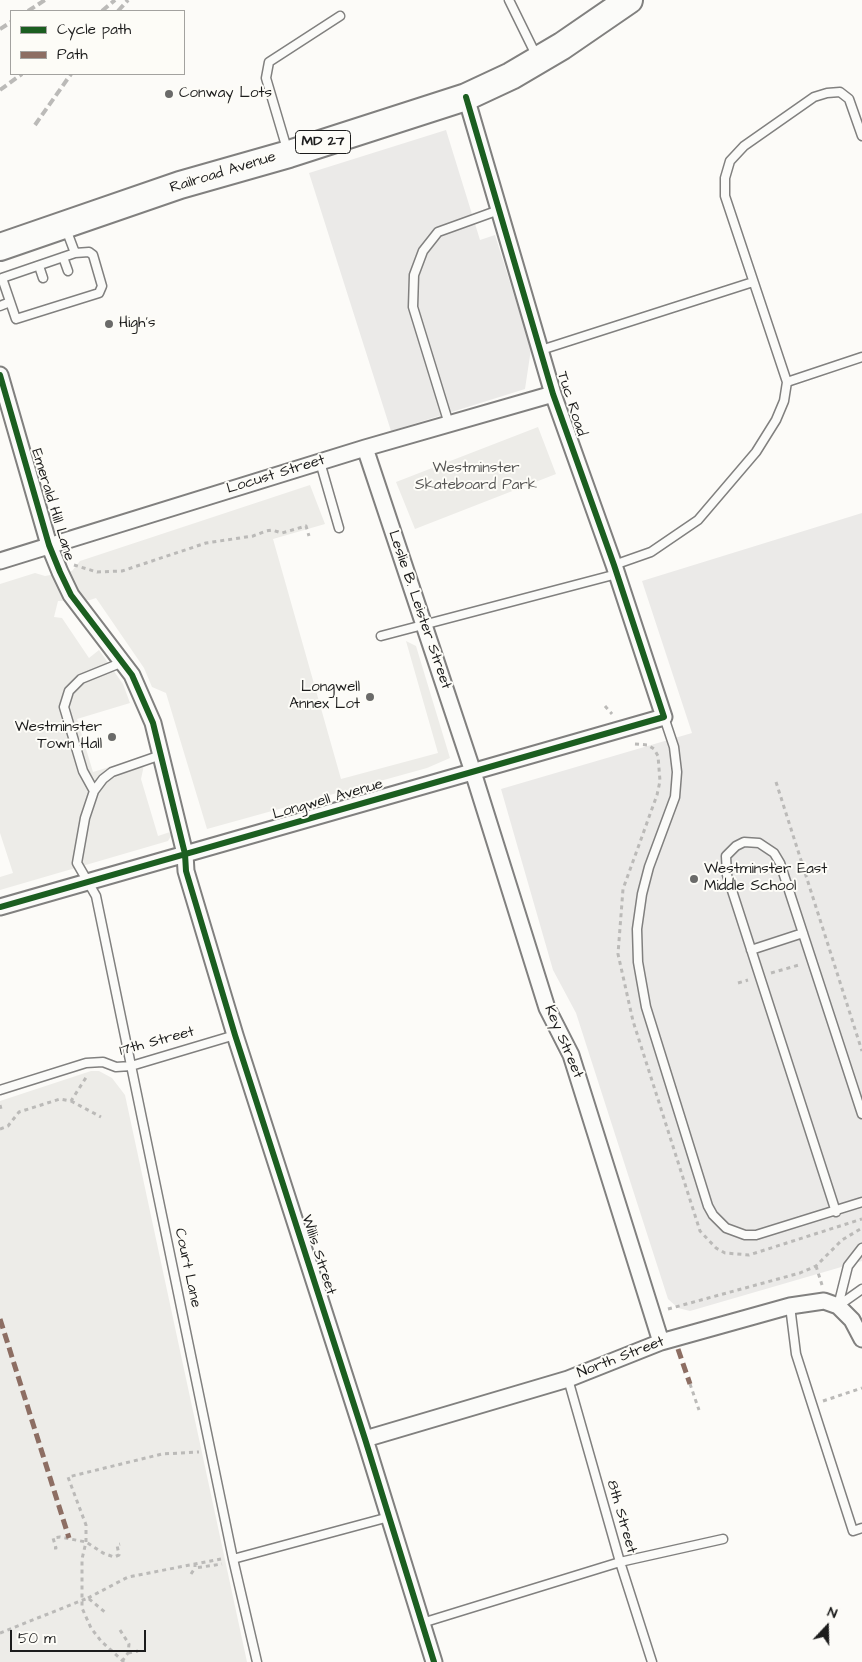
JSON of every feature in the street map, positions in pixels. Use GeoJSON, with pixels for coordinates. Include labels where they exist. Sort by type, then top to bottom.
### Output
{"type":"FeatureCollection","features":[{"type":"Feature","properties":{"kind":"highway","name":"Railroad Avenue"},"geometry":{"type":"LineString","coordinates":[[0,247],[180,185],[289,154],[466,97],[511,76],[615,4]]}},
{"type":"Feature","properties":{"kind":"street","name":"Tuc Road"},"geometry":{"type":"LineString","coordinates":[[466,97],[553,394],[616,569],[664,717]]}},
{"type":"Feature","properties":{"kind":"street","name":"Emerald Hill Lane"},"geometry":{"type":"LineString","coordinates":[[0,376],[49,545],[70,595],[132,675],[153,723],[185,854]]}},
{"type":"Feature","properties":{"kind":"street","name":"Locust Street"},"geometry":{"type":"LineString","coordinates":[[0,561],[365,448],[553,394]]}},
{"type":"Feature","properties":{"kind":"street","name":"Leslie B. Leister Street"},"geometry":{"type":"LineString","coordinates":[[365,448],[473,772]]}},
{"type":"Feature","properties":{"kind":"street","name":"Longwell Avenue"},"geometry":{"type":"LineString","coordinates":[[0,907],[664,717]]}},
{"type":"Feature","properties":{"kind":"street","name":"Key Street"},"geometry":{"type":"LineString","coordinates":[[473,772],[547,1008],[571,1055],[661,1342]]}},
{"type":"Feature","properties":{"kind":"street","name":"Willis Street"},"geometry":{"type":"LineString","coordinates":[[185,854],[186,871],[235,1035],[365,1439],[422,1623],[431,1661]]}},
{"type":"Feature","properties":{"kind":"street","name":"North Street"},"geometry":{"type":"LineString","coordinates":[[365,1439],[568,1379],[661,1342],[790,1306],[824,1301],[838,1306]]}},
{"type":"Feature","properties":{"kind":"street"},"geometry":{"type":"LineString","coordinates":[[838,1306],[852,1320],[862,1339]]}},
{"type":"Feature","properties":{"kind":"lane"},"geometry":{"type":"LineString","coordinates":[[509,0],[538,59]]}},
{"type":"Feature","properties":{"kind":"lane"},"geometry":{"type":"LineString","coordinates":[[289,154],[266,78],[269,62],[340,16]]}},
{"type":"Feature","properties":{"kind":"lane"},"geometry":{"type":"LineString","coordinates":[[381,636],[616,569],[651,552],[698,520],[729,486],[767,436],[784,401],[787,382],[725,196],[725,178],[730,161],[744,146],[814,97],[827,93],[840,92],[849,99],[862,136]]}},
{"type":"Feature","properties":{"kind":"lane"},"geometry":{"type":"LineString","coordinates":[[449,424],[413,307],[414,275],[423,251],[438,232],[499,210]]}},
{"type":"Feature","properties":{"kind":"lane"},"geometry":{"type":"LineString","coordinates":[[64,225],[75,253]]}},
{"type":"Feature","properties":{"kind":"lane"},"geometry":{"type":"LineString","coordinates":[[89,252],[93,255],[102,286],[99,293],[52,305],[16,319],[2,278],[75,253],[89,252]]}},
{"type":"Feature","properties":{"kind":"lane"},"geometry":{"type":"LineString","coordinates":[[63,257],[68,271]]}},
{"type":"Feature","properties":{"kind":"lane"},"geometry":{"type":"LineString","coordinates":[[38,266],[43,278]]}},
{"type":"Feature","properties":{"kind":"lane"},"geometry":{"type":"LineString","coordinates":[[541,350],[753,282]]}},
{"type":"Feature","properties":{"kind":"lane"},"geometry":{"type":"LineString","coordinates":[[0,306],[10,302]]}},
{"type":"Feature","properties":{"kind":"lane"},"geometry":{"type":"LineString","coordinates":[[787,382],[862,357]]}},
{"type":"Feature","properties":{"kind":"lane"},"geometry":{"type":"LineString","coordinates":[[320,462],[339,528]]}},
{"type":"Feature","properties":{"kind":"lane"},"geometry":{"type":"LineString","coordinates":[[123,662],[81,679],[69,691],[64,707],[83,771],[94,791],[103,778],[112,772],[161,755]]}},
{"type":"Feature","properties":{"kind":"lane"},"geometry":{"type":"LineString","coordinates":[[664,717],[674,747],[677,772],[675,797],[649,867],[642,894],[636,929],[638,962],[646,1007],[708,1206],[712,1214],[726,1228],[745,1235],[770,1232],[862,1202]]}},
{"type":"Feature","properties":{"kind":"lane","name":"Court Lane"},"geometry":{"type":"LineString","coordinates":[[94,791],[85,818],[77,862],[96,896],[229,1561],[257,1662]]}},
{"type":"Feature","properties":{"kind":"lane"},"geometry":{"type":"LineString","coordinates":[[836,1212],[727,875],[726,856],[736,846],[750,842],[766,846],[780,863],[862,1114]]}},
{"type":"Feature","properties":{"kind":"lane"},"geometry":{"type":"LineString","coordinates":[[751,950],[803,933]]}},
{"type":"Feature","properties":{"kind":"lane","name":"17th Street"},"geometry":{"type":"LineString","coordinates":[[0,1090],[86,1063],[103,1062],[116,1067],[131,1066],[235,1035]]}},
{"type":"Feature","properties":{"kind":"lane"},"geometry":{"type":"LineString","coordinates":[[838,1306],[848,1266],[862,1248]]}},
{"type":"Feature","properties":{"kind":"lane"},"geometry":{"type":"LineString","coordinates":[[838,1306],[862,1289]]}},
{"type":"Feature","properties":{"kind":"lane"},"geometry":{"type":"LineString","coordinates":[[790,1306],[796,1354],[853,1531],[862,1528]]}},
{"type":"Feature","properties":{"kind":"lane","name":"8th Street"},"geometry":{"type":"LineString","coordinates":[[568,1379],[620,1562],[652,1662]]}},
{"type":"Feature","properties":{"kind":"lane"},"geometry":{"type":"LineString","coordinates":[[229,1561],[389,1518]]}},
{"type":"Feature","properties":{"kind":"lane"},"geometry":{"type":"LineString","coordinates":[[422,1623],[620,1562],[723,1539]]}},
{"type":"Feature","properties":{"kind":"path"},"geometry":{"type":"LineString","coordinates":[[72,563],[97,572],[122,571],[206,543],[253,536],[266,531],[272,530],[282,533],[306,526],[309,536]]}},
{"type":"Feature","properties":{"kind":"path"},"geometry":{"type":"LineString","coordinates":[[605,706],[612,714]]}},
{"type":"Feature","properties":{"kind":"path"},"geometry":{"type":"LineString","coordinates":[[628,745],[642,744],[654,749],[658,756],[660,781],[657,795],[623,890],[618,954],[633,1021],[700,1231],[716,1248],[725,1253],[749,1255],[862,1219]]}},
{"type":"Feature","properties":{"kind":"path"},"geometry":{"type":"LineString","coordinates":[[776,782],[862,1051]]}},
{"type":"Feature","properties":{"kind":"path"},"geometry":{"type":"LineString","coordinates":[[825,957],[831,955]]}},
{"type":"Feature","properties":{"kind":"path"},"geometry":{"type":"LineString","coordinates":[[771,973],[799,965]]}},
{"type":"Feature","properties":{"kind":"path"},"geometry":{"type":"LineString","coordinates":[[738,983],[751,979]]}},
{"type":"Feature","properties":{"kind":"path"},"geometry":{"type":"LineString","coordinates":[[71,1101],[87,1078],[86,1063]]}},
{"type":"Feature","properties":{"kind":"path"},"geometry":{"type":"LineString","coordinates":[[0,1129],[8,1126],[19,1112],[60,1098],[71,1101],[101,1117]]}},
{"type":"Feature","properties":{"kind":"path"},"geometry":{"type":"LineString","coordinates":[[668,1309],[800,1273],[816,1266],[842,1240],[862,1228]]}},
{"type":"Feature","properties":{"kind":"path"},"geometry":{"type":"LineString","coordinates":[[816,1266],[822,1288]]}},
{"type":"Feature","properties":{"kind":"path"},"geometry":{"type":"LineString","coordinates":[[690,1384],[699,1410]]}},
{"type":"Feature","properties":{"kind":"path"},"geometry":{"type":"LineString","coordinates":[[812,1404],[862,1388]]}},
{"type":"Feature","properties":{"kind":"path"},"geometry":{"type":"LineString","coordinates":[[120,1630],[128,1641],[128,1653],[123,1661],[101,1641],[91,1628],[81,1602],[82,1558],[86,1542],[84,1517],[68,1477],[162,1454],[196,1453]]}},
{"type":"Feature","properties":{"kind":"path"},"geometry":{"type":"LineString","coordinates":[[54,1548],[56,1548],[54,1538],[56,1537],[86,1542],[103,1553],[114,1556],[119,1555],[117,1545],[120,1544]]}},
{"type":"Feature","properties":{"kind":"path"},"geometry":{"type":"LineString","coordinates":[[0,1633],[44,1614],[81,1602],[128,1577],[222,1558]]}},
{"type":"Feature","properties":{"kind":"path"},"geometry":{"type":"LineString","coordinates":[[191,1574],[196,1568],[229,1561]]}},
{"type":"Feature","properties":{"kind":"path"},"geometry":{"type":"LineString","coordinates":[[195,1563],[196,1568]]}},
{"type":"Feature","properties":{"kind":"path"},"geometry":{"type":"LineString","coordinates":[[88,1598],[106,1613]]}},
{"type":"Feature","properties":{"kind":"path"},"geometry":{"type":"LineString","coordinates":[[128,1653],[138,1651]]}},
{"type":"Feature","properties":{"kind":"shaded area"},"geometry":{"type":"Polygon","coordinates":[[[446,130],[480,240],[495,235],[531,349],[525,389],[391,431],[309,173],[446,130]]]}},
{"type":"Feature","properties":{"kind":"shaded area","name":"Westminster East Middle School"},"geometry":{"type":"Polygon","coordinates":[[[862,513],[862,1261],[690,1311],[678,1308],[668,1299],[576,1013],[553,970],[501,789],[692,733],[642,581],[862,513]]]}},
{"type":"Feature","properties":{"kind":"green space","name":"Westminster Skateboard Park"},"geometry":{"type":"Polygon","coordinates":[[[538,427],[556,474],[415,529],[396,482],[538,427]]]}},
{"type":"Feature","properties":{"kind":"green space"},"geometry":{"type":"Polygon","coordinates":[[[310,485],[325,524],[273,539],[341,779],[438,753],[406,641],[416,646],[450,758],[427,768],[207,829],[166,693],[152,687],[144,668],[96,598],[90,600],[58,601],[54,617],[62,618],[89,658],[99,650],[123,684],[130,703],[77,719],[93,772],[146,756],[141,779],[158,836],[170,832],[171,836],[168,841],[0,890],[0,877],[13,873],[0,833],[0,584],[35,573],[45,576],[72,571],[80,561],[310,485]]]}},
{"type":"Feature","properties":{"kind":"green space"},"geometry":{"type":"Polygon","coordinates":[[[91,1071],[99,1071],[112,1078],[125,1095],[247,1662],[0,1662],[0,1101],[91,1071]]]}},
{"type":"Feature","properties":{"kind":"railway"},"geometry":{"type":"LineString","coordinates":[[30,10],[45,0]]}},
{"type":"Feature","properties":{"kind":"railway"},"geometry":{"type":"LineString","coordinates":[[103,10],[115,0]]}},
{"type":"Feature","properties":{"kind":"railway"},"geometry":{"type":"LineString","coordinates":[[119,10],[128,0]]}},
{"type":"Feature","properties":{"kind":"railway"},"geometry":{"type":"LineString","coordinates":[[0,29],[10,23]]}},
{"type":"Feature","properties":{"kind":"railway"},"geometry":{"type":"LineString","coordinates":[[0,90],[21,75]]}},
{"type":"Feature","properties":{"kind":"railway"},"geometry":{"type":"LineString","coordinates":[[35,125],[70,75]]}},
{"type":"Feature","properties":{"kind":"marked path"},"geometry":{"type":"LineString","coordinates":[[0,1319],[69,1538]]}},
{"type":"Feature","properties":{"kind":"marked path"},"geometry":{"type":"LineString","coordinates":[[678,1349],[690,1384]]}},
{"type":"Feature","properties":{"kind":"cycle path"},"geometry":{"type":"LineString","coordinates":[[0,907],[664,717],[614,565],[553,394],[466,97]]}},
{"type":"Feature","properties":{"kind":"cycle path"},"geometry":{"type":"LineString","coordinates":[[0,375],[49,545],[60,572],[71,595],[132,675],[153,723],[185,854],[186,871],[235,1035],[365,1439],[434,1662]]}},
{"type":"Feature","properties":{"kind":"place","name":"Conway Lots"},"geometry":{"type":"Point","coordinates":[169,94]}},
{"type":"Feature","properties":{"kind":"place","name":"High’s"},"geometry":{"type":"Point","coordinates":[109,324]}},
{"type":"Feature","properties":{"kind":"place","name":"Longwell Annex Lot"},"geometry":{"type":"Point","coordinates":[370,697]}},
{"type":"Feature","properties":{"kind":"place","name":"Westminster Town Hall"},"geometry":{"type":"Point","coordinates":[112,737]}},
{"type":"Feature","properties":{"kind":"place","name":"Westminster East Middle School"},"geometry":{"type":"Point","coordinates":[694,879]}}]}
